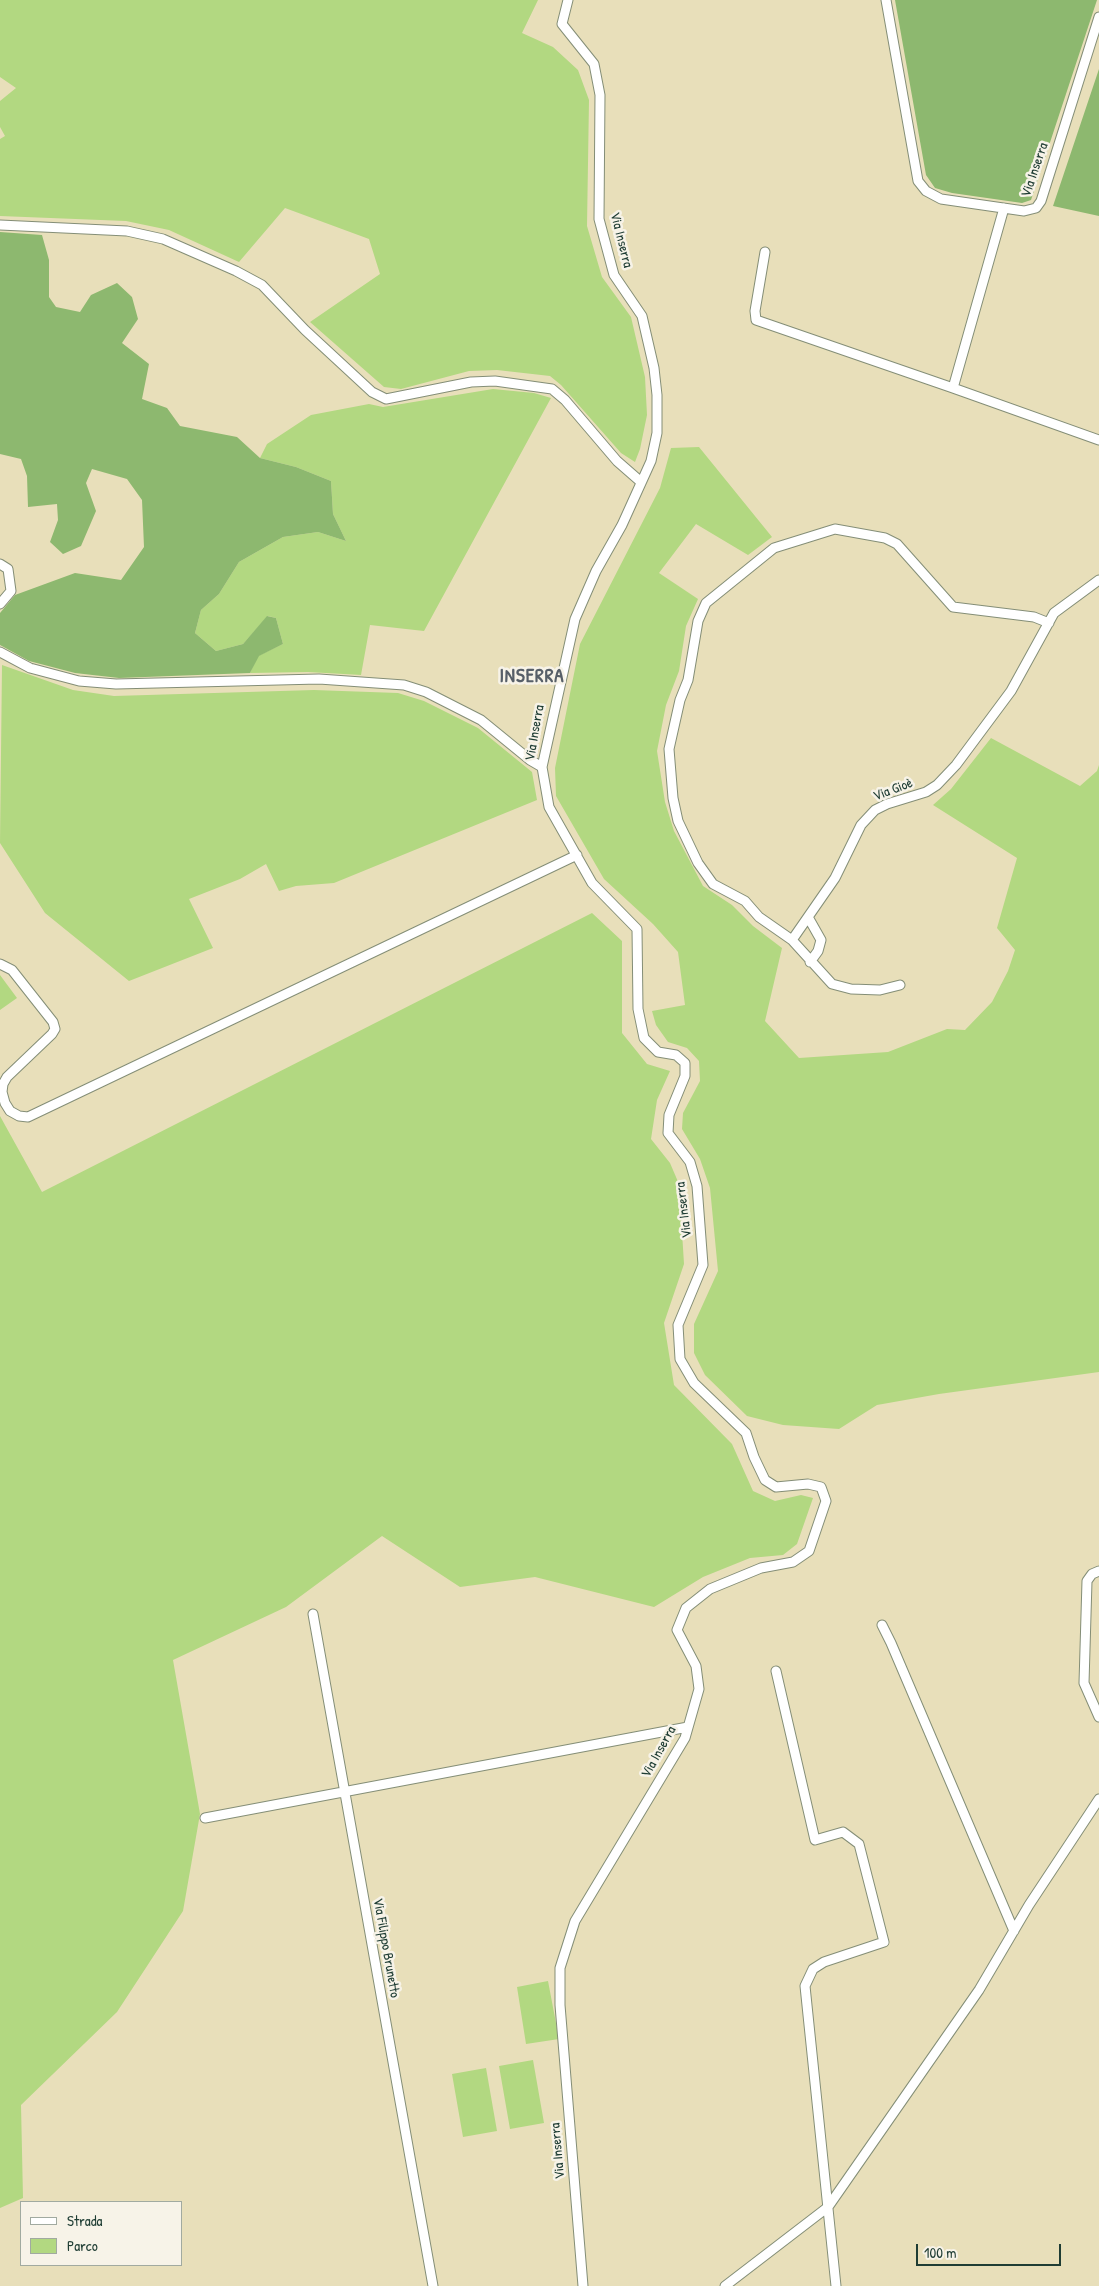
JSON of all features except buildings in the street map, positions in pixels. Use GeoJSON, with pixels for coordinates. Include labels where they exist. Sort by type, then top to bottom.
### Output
{"type":"FeatureCollection","features":[{"type":"Feature","properties":{"kind":"street","name":"Via Inserra"},"geometry":{"type":"LineString","coordinates":[[568,0],[562,24],[594,64],[600,95],[599,219],[614,275],[642,316],[654,368],[657,395],[657,433],[651,461],[622,524],[596,571],[575,619],[542,767],[549,807],[592,883],[637,929],[638,1009],[644,1038],[658,1052],[676,1055],[685,1063],[685,1076],[669,1115],[668,1133],[690,1162],[697,1186],[703,1265],[678,1325],[680,1359],[694,1384],[746,1434],[765,1480],[776,1488],[808,1484],[821,1487],[826,1501],[809,1550],[793,1562],[761,1568],[710,1589],[686,1608],[677,1630],[696,1666],[699,1688],[685,1738],[575,1921],[560,1968],[560,2005],[583,2286]]}},
{"type":"Feature","properties":{"kind":"street","name":"Via Inserra"},"geometry":{"type":"LineString","coordinates":[[886,0],[918,180],[926,192],[941,199],[1029,211],[1039,204],[1099,17]]}},
{"type":"Feature","properties":{"kind":"street"},"geometry":{"type":"LineString","coordinates":[[953,388],[1004,208]]}},
{"type":"Feature","properties":{"kind":"street"},"geometry":{"type":"LineString","coordinates":[[0,225],[127,231],[163,239],[236,271],[262,285],[372,392],[386,399],[471,382],[495,381],[552,389],[565,400],[617,461],[641,482]]}},
{"type":"Feature","properties":{"kind":"street"},"geometry":{"type":"LineString","coordinates":[[765,252],[755,311],[756,320],[1099,440]]}},
{"type":"Feature","properties":{"kind":"street"},"geometry":{"type":"LineString","coordinates":[[900,985],[880,990],[851,989],[832,984],[792,940],[759,917],[745,901],[713,884],[698,863],[678,821],[673,798],[669,749],[680,700],[688,680],[698,621],[706,603],[774,548],[835,529],[885,538],[897,544],[953,607],[1034,617],[1048,623]]}},
{"type":"Feature","properties":{"kind":"street"},"geometry":{"type":"LineString","coordinates":[[0,564],[8,569],[11,591],[0,604]]}},
{"type":"Feature","properties":{"kind":"street","name":"Via Gioè"},"geometry":{"type":"LineString","coordinates":[[792,940],[835,878],[861,825],[874,810],[926,792],[937,785],[956,764],[1010,691],[1054,613],[1099,580]]}},
{"type":"Feature","properties":{"kind":"street"},"geometry":{"type":"LineString","coordinates":[[0,652],[30,668],[88,682],[116,684],[319,679],[404,685],[426,692],[482,720],[530,760],[542,767]]}},
{"type":"Feature","properties":{"kind":"street"},"geometry":{"type":"LineString","coordinates":[[0,964],[12,970],[53,1022],[54,1029],[52,1034],[7,1077],[3,1084],[2,1092],[5,1103],[10,1111],[19,1116],[28,1117],[577,855]]}},
{"type":"Feature","properties":{"kind":"street"},"geometry":{"type":"LineString","coordinates":[[808,917],[821,940],[818,951],[810,962]]}},
{"type":"Feature","properties":{"kind":"street"},"geometry":{"type":"LineString","coordinates":[[1099,1570],[1092,1574],[1087,1582],[1084,1683],[1099,1717]]}},
{"type":"Feature","properties":{"kind":"street","name":"Via Filippo Brunetto"},"geometry":{"type":"LineString","coordinates":[[313,1614],[434,2286]]}},
{"type":"Feature","properties":{"kind":"street"},"geometry":{"type":"LineString","coordinates":[[882,1625],[1014,1931]]}},
{"type":"Feature","properties":{"kind":"street"},"geometry":{"type":"LineString","coordinates":[[776,1670],[815,1840],[843,1832],[860,1844],[884,1942],[824,1962],[813,1969],[804,1986],[836,2286]]}},
{"type":"Feature","properties":{"kind":"street"},"geometry":{"type":"LineString","coordinates":[[205,1818],[688,1727]]}},
{"type":"Feature","properties":{"kind":"street"},"geometry":{"type":"LineString","coordinates":[[726,2286],[828,2207],[979,1990],[1014,1931],[1099,1799]]}},
{"type":"Feature","properties":{"kind":"green space"},"geometry":{"type":"Polygon","coordinates":[[[0,0],[538,0],[522,33],[553,47],[578,70],[589,100],[587,226],[602,277],[631,317],[645,377],[647,415],[640,449],[635,462],[621,453],[561,385],[550,376],[497,370],[469,371],[401,389],[384,387],[310,322],[380,274],[369,239],[285,208],[239,262],[169,230],[126,221],[0,216],[0,139],[5,136],[0,127],[0,101],[16,88],[0,77],[0,0]]]}},
{"type":"Feature","properties":{"kind":"green space"},"geometry":{"type":"Polygon","coordinates":[[[895,0],[1097,0],[1031,200],[1022,203],[952,193],[935,188],[926,175],[895,0]]]}},
{"type":"Feature","properties":{"kind":"green space"},"geometry":{"type":"Polygon","coordinates":[[[1099,69],[1099,216],[1053,206],[1099,69]]]}},
{"type":"Feature","properties":{"kind":"green space"},"geometry":{"type":"Polygon","coordinates":[[[0,232],[42,235],[49,260],[49,297],[56,307],[80,312],[91,295],[117,283],[132,297],[138,319],[122,343],[149,364],[142,399],[167,408],[180,426],[237,437],[260,458],[296,467],[331,481],[333,514],[346,541],[318,532],[283,537],[239,562],[219,594],[201,610],[195,633],[216,651],[243,644],[267,616],[276,618],[283,644],[259,656],[250,673],[119,678],[75,673],[29,661],[0,645],[0,613],[15,595],[75,573],[121,580],[144,547],[142,500],[127,479],[92,469],[86,483],[96,511],[81,546],[63,554],[50,542],[58,520],[57,504],[28,507],[27,476],[21,459],[0,454],[0,232]]]}},
{"type":"Feature","properties":{"kind":"green space"},"geometry":{"type":"Polygon","coordinates":[[[493,389],[534,393],[551,398],[424,631],[370,625],[361,675],[308,672],[250,673],[258,656],[283,644],[276,618],[268,616],[243,644],[216,651],[195,633],[201,610],[219,594],[239,562],[283,537],[318,532],[346,541],[333,514],[331,481],[296,467],[260,458],[267,444],[311,415],[369,404],[383,407],[493,389]]]}},
{"type":"Feature","properties":{"kind":"green space"},"geometry":{"type":"Polygon","coordinates":[[[699,447],[772,537],[748,555],[696,524],[659,573],[698,599],[686,626],[679,671],[666,705],[657,751],[665,802],[674,831],[703,886],[732,905],[753,926],[782,948],[765,1021],[799,1058],[888,1052],[947,1029],[965,1030],[992,1002],[1008,971],[1015,950],[997,928],[1017,858],[933,805],[951,789],[991,738],[1080,786],[1097,771],[1099,765],[1099,1372],[939,1394],[877,1405],[839,1429],[783,1425],[747,1416],[705,1375],[694,1353],[694,1324],[718,1271],[710,1188],[700,1159],[682,1129],[683,1113],[700,1081],[699,1061],[687,1048],[668,1042],[656,1025],[652,1011],[685,1005],[678,952],[653,924],[604,879],[556,796],[555,768],[580,644],[660,488],[671,448],[699,447]]]}},
{"type":"Feature","properties":{"kind":"green space"},"geometry":{"type":"Polygon","coordinates":[[[2,665],[73,690],[114,696],[314,690],[398,693],[424,701],[478,728],[532,772],[537,800],[334,883],[296,886],[279,891],[266,864],[240,879],[189,899],[213,948],[129,981],[45,913],[0,843],[2,665]]]}},
{"type":"Feature","properties":{"kind":"green space"},"geometry":{"type":"Polygon","coordinates":[[[592,913],[622,941],[622,1033],[647,1064],[670,1071],[657,1100],[651,1139],[670,1163],[679,1184],[684,1264],[664,1323],[674,1385],[732,1444],[753,1491],[775,1501],[801,1495],[813,1498],[797,1544],[783,1555],[750,1558],[703,1577],[654,1607],[535,1577],[460,1587],[382,1536],[286,1607],[173,1660],[200,1814],[183,1911],[117,2012],[21,2105],[23,2198],[0,2208],[0,1116],[42,1192],[592,913]]]}},
{"type":"Feature","properties":{"kind":"green space"},"geometry":{"type":"Polygon","coordinates":[[[0,975],[17,998],[0,1010],[0,975]]]}},
{"type":"Feature","properties":{"kind":"green space"},"geometry":{"type":"Polygon","coordinates":[[[548,1981],[559,2039],[526,2044],[517,1987],[548,1981]]]}},
{"type":"Feature","properties":{"kind":"green space"},"geometry":{"type":"Polygon","coordinates":[[[533,2060],[544,2123],[510,2129],[499,2066],[533,2060]]]}},
{"type":"Feature","properties":{"kind":"green space"},"geometry":{"type":"Polygon","coordinates":[[[486,2068],[497,2131],[463,2137],[452,2074],[486,2068]]]}},
{"type":"Feature","properties":{"kind":"district","name":"INSERRA"},"geometry":{"type":"Point","coordinates":[532,677]}}]}
